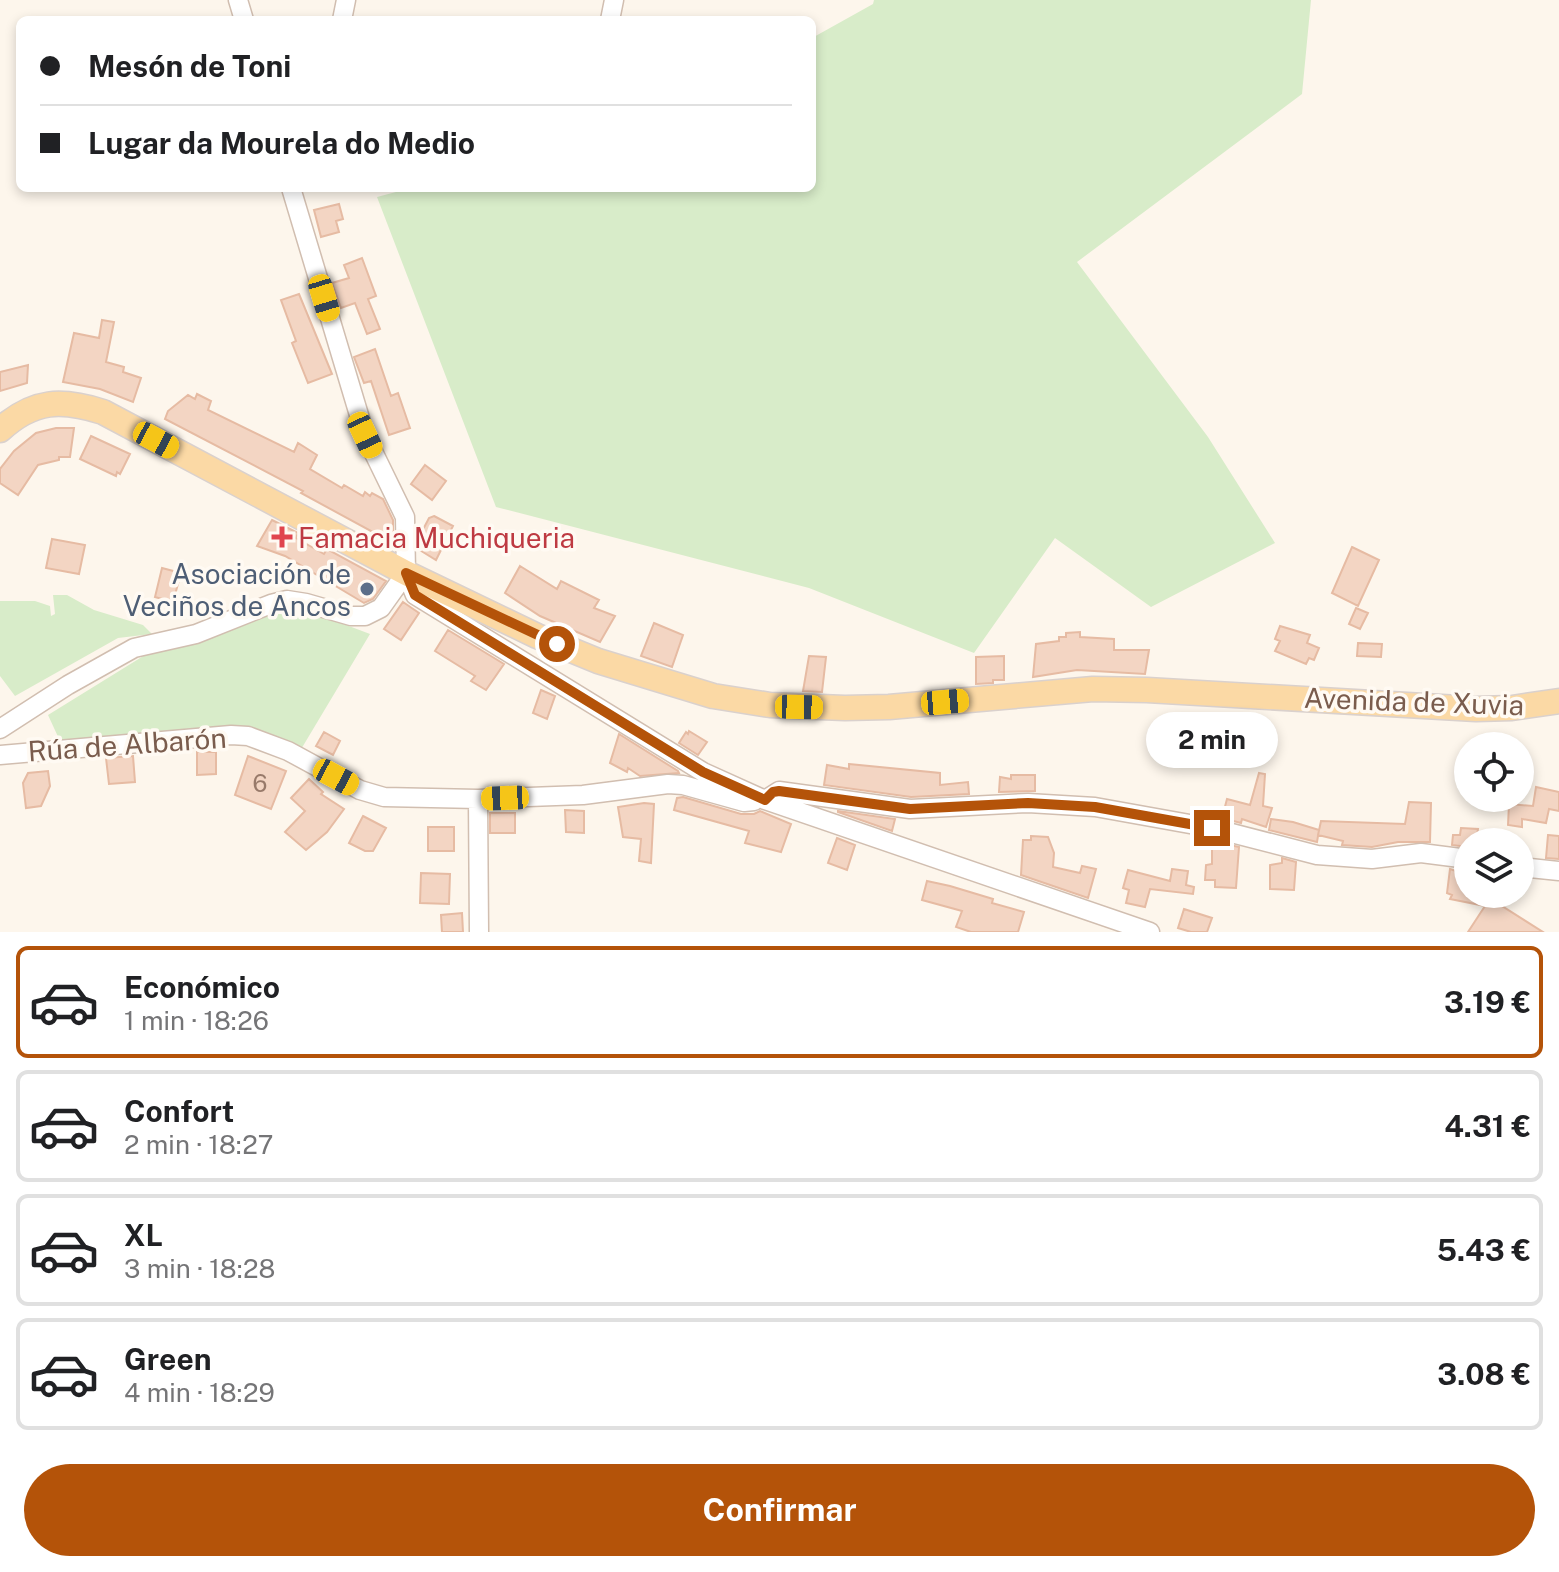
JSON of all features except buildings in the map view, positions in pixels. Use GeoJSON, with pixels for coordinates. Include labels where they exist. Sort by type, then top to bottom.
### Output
{"type":"FeatureCollection","features":[{"type":"Feature","properties":{"kind":"main road","name":"Avenida de Xuvia"},"geometry":{"type":"LineString","coordinates":[[0,430],[11,420],[47,404],[73,403],[103,412],[406,573],[537,636],[598,661],[680,688],[770,705],[889,707],[1093,689],[1476,709],[1512,708],[1559,701]]}},
{"type":"Feature","properties":{"kind":"street"},"geometry":{"type":"LineString","coordinates":[[292,192],[365,435],[405,517],[406,573],[415,595],[703,772],[765,800],[1150,932]]}},
{"type":"Feature","properties":{"kind":"street"},"geometry":{"type":"LineString","coordinates":[[8,753],[3,728],[68,685],[134,648],[196,634],[287,600],[351,616],[365,616],[381,608],[406,573]]}},
{"type":"Feature","properties":{"kind":"street","name":"Rúa de Albarón"},"geometry":{"type":"LineString","coordinates":[[8,753],[215,735],[248,736],[288,751],[360,790],[384,797],[478,799],[583,795],[668,784],[683,785],[744,802],[765,800]]}},
{"type":"Feature","properties":{"kind":"street"},"geometry":{"type":"LineString","coordinates":[[765,800],[773,792],[779,791],[910,809],[1028,803],[1095,807],[1225,831],[1317,855],[1372,859],[1421,853],[1454,857]]}},
{"type":"Feature","properties":{"kind":"street"},"geometry":{"type":"LineString","coordinates":[[478,799],[479,932]]}},
{"type":"Feature","properties":{"kind":"street"},"geometry":{"type":"LineString","coordinates":[[1534,868],[1559,871]]}},
{"type":"Feature","properties":{"kind":"green space"},"geometry":{"type":"Polygon","coordinates":[[[874,0],[1311,0],[1302,94],[1077,262],[1208,437],[1275,543],[1151,607],[1055,538],[974,653],[809,588],[496,507],[377,197],[396,192],[816,192],[816,36],[873,4],[874,0]]]}},
{"type":"Feature","properties":{"kind":"green space"},"geometry":{"type":"Polygon","coordinates":[[[53,595],[67,595],[94,610],[143,625],[152,634],[118,638],[15,696],[0,676],[0,601],[35,601],[50,606],[51,616],[55,614],[53,595]]]}},
{"type":"Feature","properties":{"kind":"green space"},"geometry":{"type":"Polygon","coordinates":[[[285,609],[304,609],[370,634],[300,751],[265,735],[60,741],[48,715],[145,655],[285,609]]]}},
{"type":"Feature","properties":{"kind":"place","name":"Famacia Muchiqueria"},"geometry":{"type":"Point","coordinates":[282,537]}},
{"type":"Feature","properties":{"kind":"place","name":"Asociación de Veciños de Ancos"},"geometry":{"type":"Point","coordinates":[367,589]}},
{"type":"Feature","properties":{"kind":"route"},"geometry":{"type":"LineString","coordinates":[[557,644],[406,573],[415,595],[703,772],[765,800],[773,792],[779,791],[910,809],[1028,803],[1095,807],[1212,828]]}}]}
